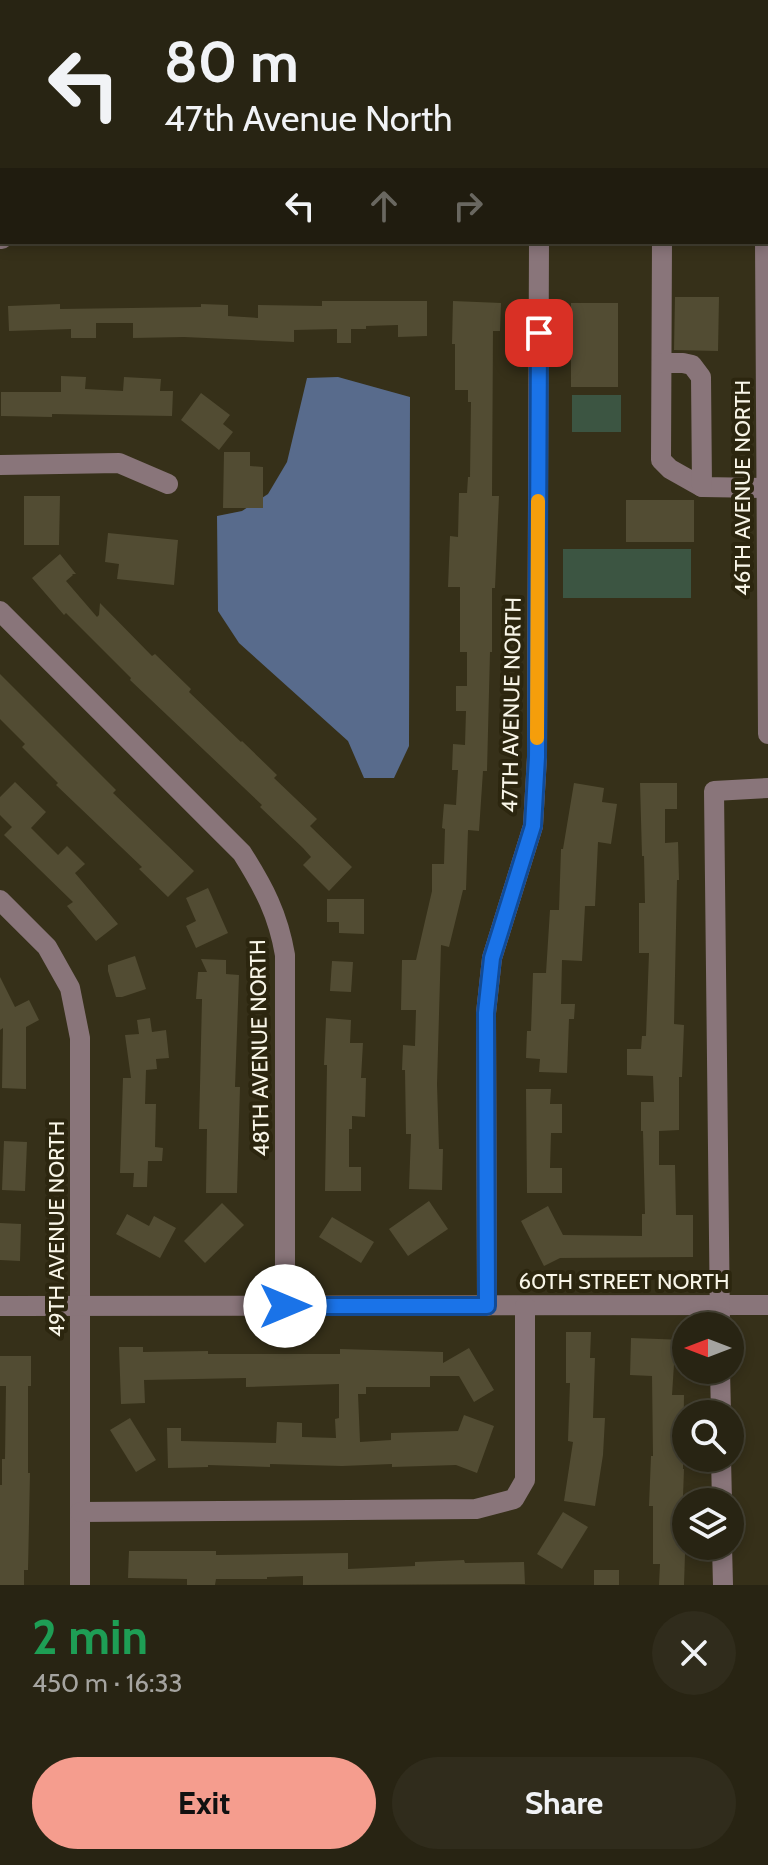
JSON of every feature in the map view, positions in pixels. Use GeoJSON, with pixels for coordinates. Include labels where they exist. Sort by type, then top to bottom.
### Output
{"type":"FeatureCollection","features":[{"type":"Feature","properties":{"kind":"street","name":"47TH AVENUE NORTH"},"geometry":{"type":"LineString","coordinates":[[487,1306],[486,1013],[492,958],[533,826],[537,757],[539,244]]}},
{"type":"Feature","properties":{"kind":"street"},"geometry":{"type":"LineString","coordinates":[[662,244],[661,460],[670,469],[702,487],[766,488]]}},
{"type":"Feature","properties":{"kind":"street","name":"46TH AVENUE NORTH"},"geometry":{"type":"LineString","coordinates":[[766,244],[768,734]]}},
{"type":"Feature","properties":{"kind":"street"},"geometry":{"type":"LineString","coordinates":[[662,363],[692,365],[701,377],[702,487]]}},
{"type":"Feature","properties":{"kind":"street"},"geometry":{"type":"LineString","coordinates":[[0,465],[119,463],[168,484]]}},
{"type":"Feature","properties":{"kind":"street","name":"48TH AVENUE NORTH"},"geometry":{"type":"LineString","coordinates":[[0,611],[242,853],[264,887],[280,928],[285,955],[285,1306]]}},
{"type":"Feature","properties":{"kind":"street"},"geometry":{"type":"LineString","coordinates":[[720,1312],[714,791],[768,788]]}},
{"type":"Feature","properties":{"kind":"street","name":"49TH AVENUE NORTH"},"geometry":{"type":"LineString","coordinates":[[0,900],[47,947],[70,988],[80,1038],[80,1585]]}},
{"type":"Feature","properties":{"kind":"street","name":"60TH STREET NORTH"},"geometry":{"type":"LineString","coordinates":[[737,1312],[768,1305]]}},
{"type":"Feature","properties":{"kind":"street","name":"60TH STREET NORTH"},"geometry":{"type":"LineString","coordinates":[[0,1306],[525,1306],[672,1314]]}},
{"type":"Feature","properties":{"kind":"street"},"geometry":{"type":"LineString","coordinates":[[80,1512],[476,1509],[514,1499],[525,1480],[525,1306]]}},
{"type":"Feature","properties":{"kind":"street"},"geometry":{"type":"LineString","coordinates":[[722,1560],[723,1585]]}},
{"type":"Feature","properties":{"kind":"green space"},"geometry":{"type":"Polygon","coordinates":[[[572,395],[621,395],[621,432],[572,432],[572,395]]]}},
{"type":"Feature","properties":{"kind":"green space"},"geometry":{"type":"Polygon","coordinates":[[[563,549],[691,549],[691,598],[563,598],[563,549]]]}},
{"type":"Feature","properties":{"kind":"water"},"geometry":{"type":"Polygon","coordinates":[[[338,377],[410,397],[409,746],[394,778],[364,778],[348,741],[239,643],[218,611],[217,516],[242,511],[268,494],[287,462],[307,378],[338,377]]]}},
{"type":"Feature","properties":{"kind":"building"},"geometry":{"type":"Polygon","coordinates":[[[675,297],[719,297],[718,351],[674,350],[675,297]]]}},
{"type":"Feature","properties":{"kind":"building"},"geometry":{"type":"Polygon","coordinates":[[[322,301],[427,301],[427,336],[398,337],[398,325],[351,329],[351,343],[337,343],[337,329],[294,330],[294,342],[133,338],[133,323],[96,323],[96,338],[71,338],[71,329],[9,331],[8,306],[60,304],[60,309],[228,305],[228,316],[258,318],[258,305],[322,306],[322,301]]]}},
{"type":"Feature","properties":{"kind":"building"},"geometry":{"type":"Polygon","coordinates":[[[453,301],[501,303],[500,331],[493,331],[492,496],[499,496],[495,588],[492,588],[487,771],[483,771],[479,831],[468,830],[466,890],[463,890],[449,947],[441,945],[437,1084],[439,1149],[443,1149],[442,1190],[409,1189],[411,1134],[406,1134],[405,1070],[402,1070],[403,1045],[415,1046],[416,1010],[401,1010],[402,960],[416,960],[432,891],[432,864],[444,864],[444,804],[456,805],[458,770],[452,770],[453,744],[465,745],[466,711],[456,711],[456,686],[467,686],[467,652],[460,652],[460,587],[448,587],[450,536],[458,537],[459,493],[467,493],[470,477],[471,402],[468,402],[468,390],[455,390],[453,301]]]}},
{"type":"Feature","properties":{"kind":"building"},"geometry":{"type":"Polygon","coordinates":[[[571,303],[618,303],[618,387],[571,387],[571,303]]]}},
{"type":"Feature","properties":{"kind":"building"},"geometry":{"type":"Polygon","coordinates":[[[61,376],[86,377],[85,389],[123,391],[124,377],[161,379],[160,391],[173,391],[172,416],[1,416],[1,392],[61,392],[61,376]]]}},
{"type":"Feature","properties":{"kind":"building"},"geometry":{"type":"Polygon","coordinates":[[[201,393],[230,415],[223,424],[233,432],[219,450],[181,420],[201,393]]]}},
{"type":"Feature","properties":{"kind":"building"},"geometry":{"type":"Polygon","coordinates":[[[224,452],[250,452],[250,466],[263,467],[263,508],[223,508],[224,452]]]}},
{"type":"Feature","properties":{"kind":"building"},"geometry":{"type":"Polygon","coordinates":[[[24,496],[60,496],[59,545],[24,545],[24,496]]]}},
{"type":"Feature","properties":{"kind":"building"},"geometry":{"type":"Polygon","coordinates":[[[626,500],[694,500],[694,542],[626,542],[626,500]]]}},
{"type":"Feature","properties":{"kind":"building"},"geometry":{"type":"Polygon","coordinates":[[[108,533],[178,540],[174,585],[117,579],[119,564],[105,562],[108,533]]]}},
{"type":"Feature","properties":{"kind":"building"},"geometry":{"type":"Polygon","coordinates":[[[60,554],[76,574],[66,581],[97,617],[100,603],[152,656],[155,654],[191,689],[189,692],[277,775],[274,778],[317,819],[310,826],[352,867],[329,891],[303,865],[311,857],[303,848],[130,680],[66,613],[64,615],[32,578],[60,554]]]}},
{"type":"Feature","properties":{"kind":"building"},"geometry":{"type":"Polygon","coordinates":[[[0,674],[116,790],[113,793],[194,871],[168,897],[139,869],[142,867],[56,785],[58,783],[22,747],[25,744],[0,719],[0,674]]]}},
{"type":"Feature","properties":{"kind":"building"},"geometry":{"type":"Polygon","coordinates":[[[15,782],[46,812],[31,828],[58,855],[67,846],[85,864],[75,873],[118,924],[96,941],[67,906],[73,902],[4,835],[12,827],[0,815],[0,797],[15,782]]]}},
{"type":"Feature","properties":{"kind":"building"},"geometry":{"type":"Polygon","coordinates":[[[574,783],[604,788],[602,802],[617,804],[611,844],[598,842],[595,906],[585,906],[582,961],[562,960],[561,1004],[575,1004],[574,1019],[569,1019],[567,1073],[539,1072],[540,1059],[526,1058],[527,1031],[531,1031],[533,973],[546,973],[550,910],[559,910],[561,849],[574,783]]]}},
{"type":"Feature","properties":{"kind":"building"},"geometry":{"type":"Polygon","coordinates":[[[640,783],[677,783],[677,809],[665,809],[665,843],[678,842],[674,1024],[684,1025],[682,1077],[679,1077],[679,1130],[659,1131],[659,1165],[675,1165],[676,1215],[693,1215],[693,1257],[560,1258],[544,1266],[521,1221],[548,1206],[563,1235],[642,1236],[642,1214],[645,1214],[641,1102],[654,1102],[653,1076],[627,1075],[627,1049],[641,1049],[642,1036],[646,1036],[649,953],[639,953],[639,903],[645,903],[640,783]]]}},
{"type":"Feature","properties":{"kind":"building"},"geometry":{"type":"Polygon","coordinates":[[[208,888],[228,933],[196,948],[186,926],[196,921],[186,898],[208,888]]]}},
{"type":"Feature","properties":{"kind":"building"},"geometry":{"type":"Polygon","coordinates":[[[327,899],[364,899],[364,934],[339,933],[339,922],[327,922],[327,899]]]}},
{"type":"Feature","properties":{"kind":"building"},"geometry":{"type":"Polygon","coordinates":[[[135,956],[146,989],[116,997],[108,965],[135,956]]]}},
{"type":"Feature","properties":{"kind":"building"},"geometry":{"type":"Polygon","coordinates":[[[201,959],[226,960],[226,974],[239,975],[235,1087],[240,1087],[237,1193],[206,1193],[207,1129],[199,1129],[202,999],[196,999],[198,972],[207,972],[201,959]]]}},
{"type":"Feature","properties":{"kind":"building"},"geometry":{"type":"Polygon","coordinates":[[[332,961],[353,962],[351,992],[330,991],[332,961]]]}},
{"type":"Feature","properties":{"kind":"building"},"geometry":{"type":"Polygon","coordinates":[[[0,977],[15,1007],[29,1000],[39,1020],[26,1027],[26,1089],[2,1088],[0,977]]]}},
{"type":"Feature","properties":{"kind":"building"},"geometry":{"type":"Polygon","coordinates":[[[150,1018],[152,1032],[166,1030],[169,1058],[156,1059],[157,1069],[146,1070],[145,1104],[156,1104],[155,1147],[163,1148],[162,1161],[148,1161],[147,1187],[133,1187],[134,1173],[120,1173],[123,1078],[131,1078],[125,1035],[139,1034],[137,1020],[150,1018]]]}},
{"type":"Feature","properties":{"kind":"building"},"geometry":{"type":"Polygon","coordinates":[[[326,1018],[351,1020],[350,1043],[363,1043],[361,1078],[366,1078],[365,1117],[352,1116],[352,1129],[349,1129],[349,1167],[361,1167],[361,1191],[325,1191],[326,1018]]]}},
{"type":"Feature","properties":{"kind":"building"},"geometry":{"type":"Polygon","coordinates":[[[526,1089],[551,1089],[550,1104],[562,1104],[562,1133],[551,1133],[550,1168],[562,1168],[562,1193],[527,1193],[526,1089]]]}},
{"type":"Feature","properties":{"kind":"building"},"geometry":{"type":"Polygon","coordinates":[[[4,1141],[27,1142],[25,1191],[2,1190],[4,1141]]]}},
{"type":"Feature","properties":{"kind":"building"},"geometry":{"type":"Polygon","coordinates":[[[429,1201],[448,1229],[408,1256],[389,1229],[429,1201]]]}},
{"type":"Feature","properties":{"kind":"building"},"geometry":{"type":"Polygon","coordinates":[[[222,1203],[244,1225],[205,1263],[184,1241],[222,1203]]]}},
{"type":"Feature","properties":{"kind":"building"},"geometry":{"type":"Polygon","coordinates":[[[127,1214],[149,1226],[154,1216],[176,1228],[160,1258],[116,1234],[127,1214]]]}},
{"type":"Feature","properties":{"kind":"building"},"geometry":{"type":"Polygon","coordinates":[[[332,1217],[374,1242],[361,1263],[319,1237],[332,1217]]]}},
{"type":"Feature","properties":{"kind":"building"},"geometry":{"type":"Polygon","coordinates":[[[0,1223],[21,1224],[20,1261],[0,1260],[0,1223]]]}},
{"type":"Feature","properties":{"kind":"building"},"geometry":{"type":"Polygon","coordinates":[[[566,1332],[591,1332],[590,1358],[595,1358],[593,1418],[605,1418],[595,1506],[564,1501],[573,1442],[568,1441],[570,1383],[566,1383],[566,1332]]]}},
{"type":"Feature","properties":{"kind":"building"},"geometry":{"type":"Polygon","coordinates":[[[631,1338],[672,1339],[672,1395],[684,1395],[684,1400],[672,1400],[672,1472],[684,1472],[683,1488],[672,1488],[672,1560],[685,1560],[684,1585],[659,1585],[660,1564],[653,1564],[653,1506],[649,1506],[653,1456],[652,1376],[630,1375],[631,1338]]]}},
{"type":"Feature","properties":{"kind":"building"},"geometry":{"type":"Polygon","coordinates":[[[119,1347],[143,1347],[143,1352],[208,1351],[208,1354],[340,1354],[340,1349],[443,1352],[443,1363],[469,1348],[494,1390],[474,1402],[459,1376],[430,1376],[430,1387],[366,1387],[366,1394],[358,1394],[360,1442],[391,1440],[391,1433],[458,1431],[464,1415],[494,1426],[477,1473],[456,1465],[270,1464],[270,1467],[208,1465],[168,1468],[167,1428],[181,1428],[181,1441],[276,1443],[277,1422],[302,1423],[302,1437],[336,1438],[339,1384],[246,1387],[246,1378],[144,1380],[145,1403],[121,1404],[119,1347]]]}},
{"type":"Feature","properties":{"kind":"building"},"geometry":{"type":"Polygon","coordinates":[[[0,1356],[31,1356],[31,1386],[28,1386],[28,1570],[24,1570],[24,1585],[0,1585],[0,1485],[2,1459],[5,1459],[6,1386],[0,1386],[0,1356]]]}},
{"type":"Feature","properties":{"kind":"building"},"geometry":{"type":"Polygon","coordinates":[[[130,1418],[156,1460],[136,1472],[110,1430],[130,1418]]]}},
{"type":"Feature","properties":{"kind":"building"},"geometry":{"type":"Polygon","coordinates":[[[563,1512],[588,1527],[562,1569],[537,1554],[563,1512]]]}},
{"type":"Feature","properties":{"kind":"building"},"geometry":{"type":"Polygon","coordinates":[[[129,1551],[216,1551],[216,1555],[348,1553],[348,1569],[464,1560],[465,1563],[524,1562],[525,1584],[303,1585],[303,1576],[216,1579],[215,1585],[187,1585],[187,1579],[128,1578],[129,1551]]]}},
{"type":"Feature","properties":{"kind":"building"},"geometry":{"type":"Polygon","coordinates":[[[594,1570],[619,1570],[619,1585],[594,1585],[594,1570]]]}},
{"type":"Feature","properties":{"kind":"slow traffic"},"geometry":{"type":"LineString","coordinates":[[537,738],[538,501]]}},
{"type":"Feature","properties":{"kind":"route"},"geometry":{"type":"LineString","coordinates":[[285,1306],[487,1306],[486,1013],[492,958],[533,826],[537,757],[539,333]]}}]}
